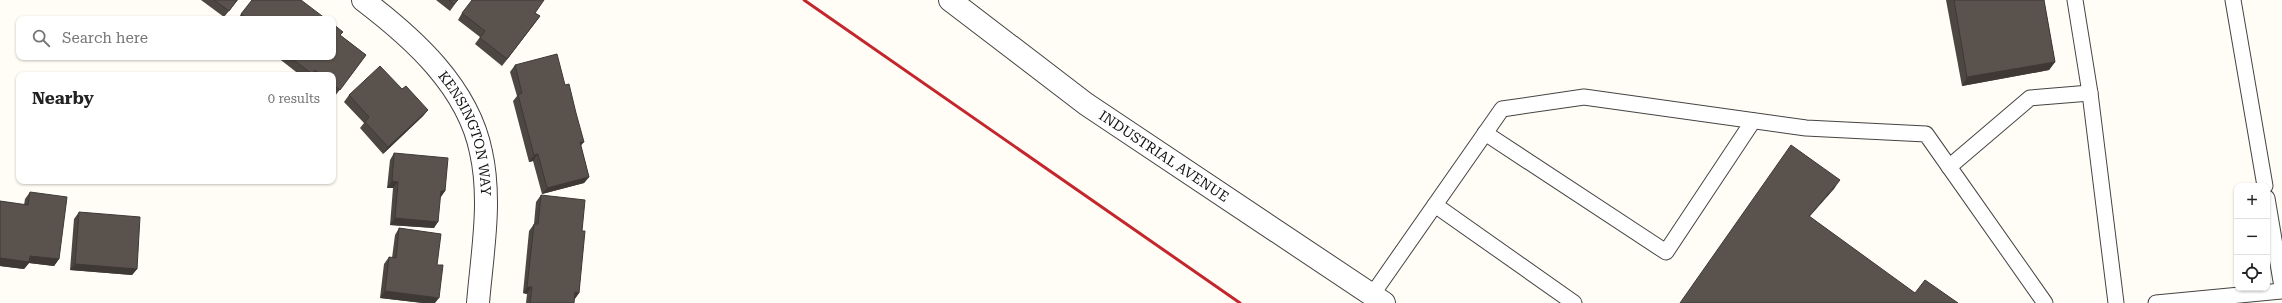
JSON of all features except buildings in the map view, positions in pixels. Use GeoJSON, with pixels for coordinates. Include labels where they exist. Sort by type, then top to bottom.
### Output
{"type":"FeatureCollection","features":[{"type":"Feature","properties":{"kind":"street","name":"KENSINGTON WAY"},"geometry":{"type":"LineString","coordinates":[[363,0],[401,31],[443,74],[466,112],[476,134],[482,159],[486,197],[478,303]]}},
{"type":"Feature","properties":{"kind":"street","name":"INDUSTRIAL AVENUE"},"geometry":{"type":"LineString","coordinates":[[950,0],[1086,104],[1378,299]]}},
{"type":"Feature","properties":{"kind":"lane"},"geometry":{"type":"LineString","coordinates":[[2075,0],[2090,93],[2116,303]]}},
{"type":"Feature","properties":{"kind":"lane"},"geometry":{"type":"LineString","coordinates":[[2233,0],[2264,183]]}},
{"type":"Feature","properties":{"kind":"lane"},"geometry":{"type":"LineString","coordinates":[[1949,167],[2030,98],[2090,93]]}},
{"type":"Feature","properties":{"kind":"lane"},"geometry":{"type":"LineString","coordinates":[[1378,299],[1435,205],[1502,109],[1584,97],[1806,128],[1926,134],[2045,303]]}},
{"type":"Feature","properties":{"kind":"lane"},"geometry":{"type":"LineString","coordinates":[[1486,133],[1666,252],[1753,121]]}},
{"type":"Feature","properties":{"kind":"lane"},"geometry":{"type":"LineString","coordinates":[[1435,205],[1574,303]]}},
{"type":"Feature","properties":{"kind":"lane"},"geometry":{"type":"LineString","coordinates":[[2270,216],[2282,287]]}},
{"type":"Feature","properties":{"kind":"lane"},"geometry":{"type":"LineString","coordinates":[[2156,303],[2282,291]]}},
{"type":"Feature","properties":{"kind":"railway"},"geometry":{"type":"LineString","coordinates":[[804,0],[1240,303]]}}]}
